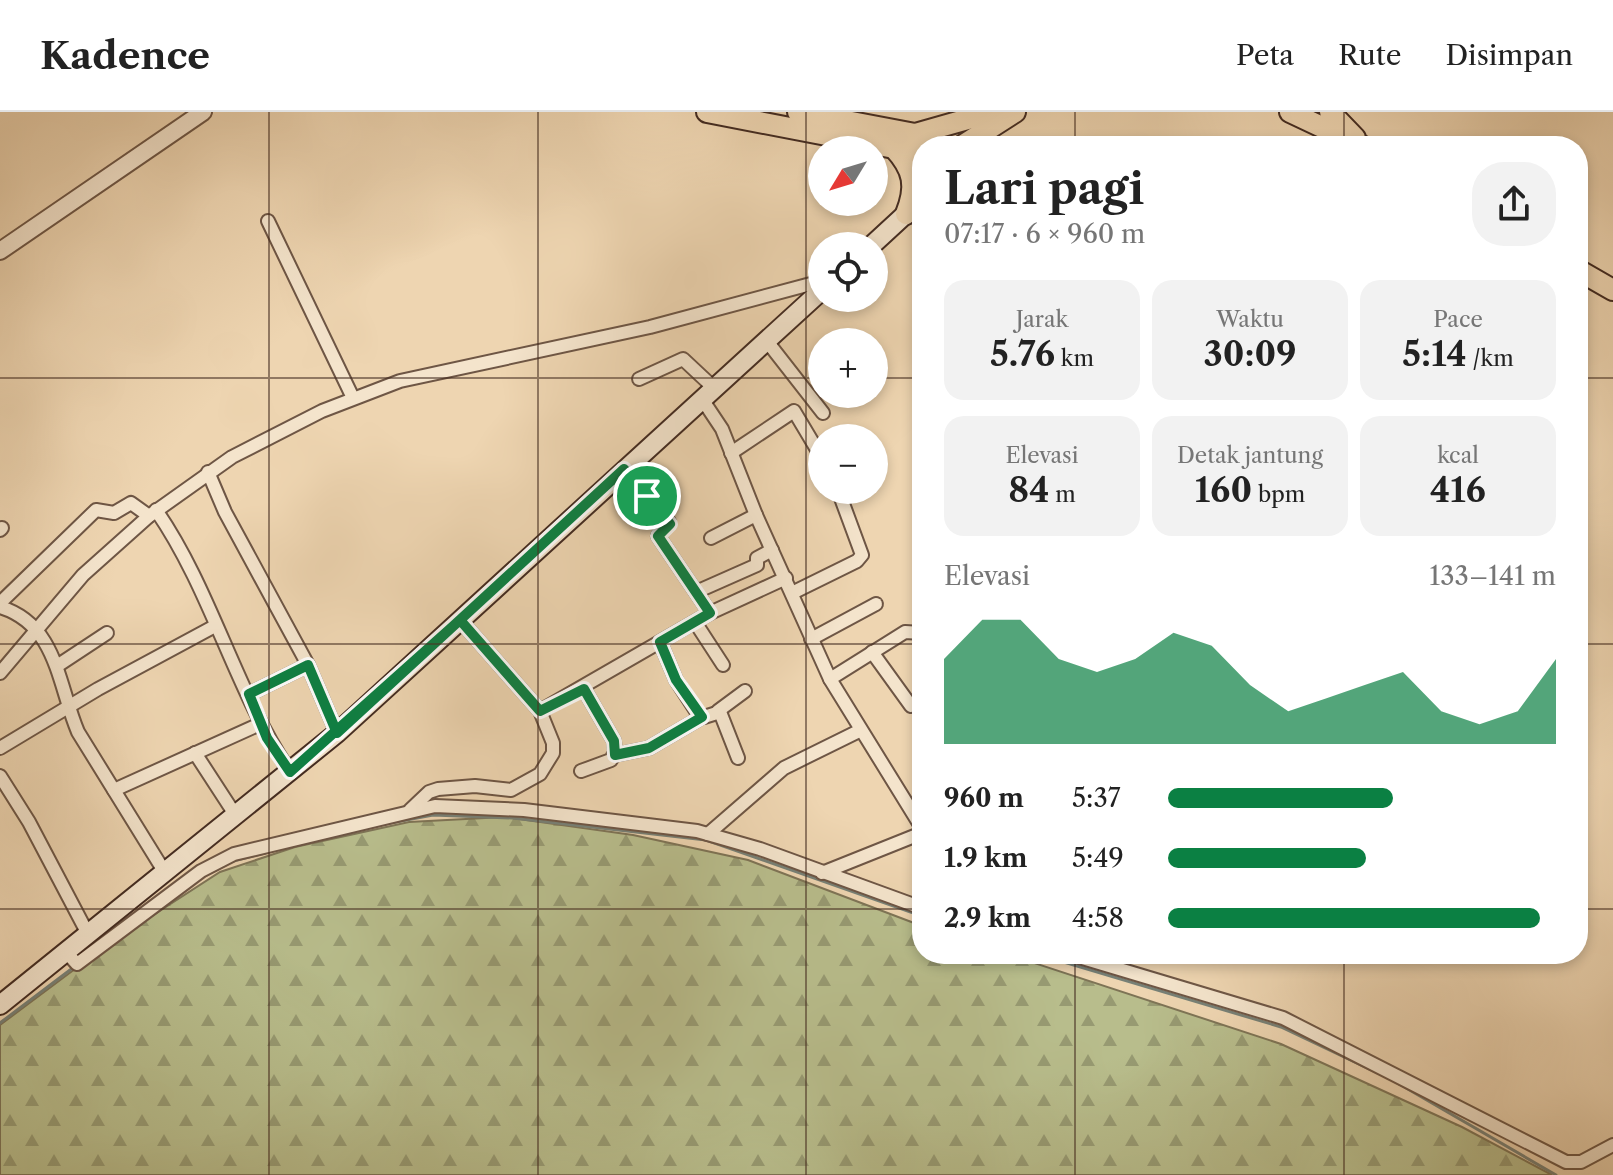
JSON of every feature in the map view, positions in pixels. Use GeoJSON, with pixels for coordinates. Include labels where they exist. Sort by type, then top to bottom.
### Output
{"type":"FeatureCollection","features":[{"type":"Feature","properties":{"kind":"main road"},"geometry":{"type":"LineString","coordinates":[[707,112],[894,148],[912,144]]}},
{"type":"Feature","properties":{"kind":"main road"},"geometry":{"type":"LineString","coordinates":[[798,112],[912,140]]}},
{"type":"Feature","properties":{"kind":"main road"},"geometry":{"type":"LineString","coordinates":[[1330,112],[1353,136]]}},
{"type":"Feature","properties":{"kind":"main road"},"geometry":{"type":"LineString","coordinates":[[1297,113],[1342,136]]}},
{"type":"Feature","properties":{"kind":"main road"},"geometry":{"type":"LineString","coordinates":[[972,135],[1000,115]]}},
{"type":"Feature","properties":{"kind":"main road"},"geometry":{"type":"LineString","coordinates":[[894,148],[912,176]]}},
{"type":"Feature","properties":{"kind":"main road"},"geometry":{"type":"LineString","coordinates":[[906,214],[912,189]]}},
{"type":"Feature","properties":{"kind":"main road"},"geometry":{"type":"LineString","coordinates":[[886,232],[912,208]]}},
{"type":"Feature","properties":{"kind":"main road"},"geometry":{"type":"LineString","coordinates":[[1588,276],[1613,290]]}},
{"type":"Feature","properties":{"kind":"main road"},"geometry":{"type":"LineString","coordinates":[[0,1005],[337,733],[808,302]]}},
{"type":"Feature","properties":{"kind":"street"},"geometry":{"type":"LineString","coordinates":[[0,251],[203,112]]}},
{"type":"Feature","properties":{"kind":"street"},"geometry":{"type":"LineString","coordinates":[[268,221],[353,398]]}},
{"type":"Feature","properties":{"kind":"street"},"geometry":{"type":"LineString","coordinates":[[0,673],[93,564],[153,513],[208,472],[353,398],[400,381],[650,327],[808,285]]}},
{"type":"Feature","properties":{"kind":"street"},"geometry":{"type":"LineString","coordinates":[[766,340],[823,413]]}},
{"type":"Feature","properties":{"kind":"street"},"geometry":{"type":"LineString","coordinates":[[639,379],[683,359],[708,393],[756,515],[830,679],[912,814]]}},
{"type":"Feature","properties":{"kind":"street"},"geometry":{"type":"LineString","coordinates":[[731,453],[795,411],[808,434]]}},
{"type":"Feature","properties":{"kind":"street"},"geometry":{"type":"LineString","coordinates":[[624,469],[669,522],[658,536],[710,613]]}},
{"type":"Feature","properties":{"kind":"street"},"geometry":{"type":"LineString","coordinates":[[208,472],[225,512],[308,665],[337,733]]}},
{"type":"Feature","properties":{"kind":"street"},"geometry":{"type":"LineString","coordinates":[[164,871],[78,732],[67,707],[57,666],[36,629],[20,615],[0,605],[96,510],[114,513],[131,503],[153,513],[190,565],[260,724],[290,772]]}},
{"type":"Feature","properties":{"kind":"street"},"geometry":{"type":"LineString","coordinates":[[792,593],[857,561],[862,555],[843,504]]}},
{"type":"Feature","properties":{"kind":"street"},"geometry":{"type":"LineString","coordinates":[[711,538],[756,515]]}},
{"type":"Feature","properties":{"kind":"street"},"geometry":{"type":"LineString","coordinates":[[696,592],[757,565],[757,558],[772,550]]}},
{"type":"Feature","properties":{"kind":"street"},"geometry":{"type":"LineString","coordinates":[[540,711],[584,689],[710,613],[786,578]]}},
{"type":"Feature","properties":{"kind":"street"},"geometry":{"type":"LineString","coordinates":[[811,639],[876,604]]}},
{"type":"Feature","properties":{"kind":"street"},"geometry":{"type":"LineString","coordinates":[[410,810],[429,792],[438,789],[475,786],[511,790],[540,774],[549,762],[553,743],[540,711],[460,620]]}},
{"type":"Feature","properties":{"kind":"street"},"geometry":{"type":"LineString","coordinates":[[695,622],[723,665]]}},
{"type":"Feature","properties":{"kind":"street"},"geometry":{"type":"LineString","coordinates":[[0,748],[67,707],[215,626]]}},
{"type":"Feature","properties":{"kind":"street"},"geometry":{"type":"LineString","coordinates":[[830,679],[905,632],[912,632]]}},
{"type":"Feature","properties":{"kind":"street"},"geometry":{"type":"LineString","coordinates":[[57,666],[107,633]]}},
{"type":"Feature","properties":{"kind":"street"},"geometry":{"type":"LineString","coordinates":[[660,642],[676,680],[702,717]]}},
{"type":"Feature","properties":{"kind":"street"},"geometry":{"type":"LineString","coordinates":[[872,652],[911,706]]}},
{"type":"Feature","properties":{"kind":"street"},"geometry":{"type":"LineString","coordinates":[[249,694],[308,665]]}},
{"type":"Feature","properties":{"kind":"street"},"geometry":{"type":"LineString","coordinates":[[584,689],[614,741],[615,755]]}},
{"type":"Feature","properties":{"kind":"street"},"geometry":{"type":"LineString","coordinates":[[581,771],[611,760],[615,755],[649,748],[718,711],[745,691]]}},
{"type":"Feature","properties":{"kind":"street"},"geometry":{"type":"LineString","coordinates":[[718,711],[738,758]]}},
{"type":"Feature","properties":{"kind":"street"},"geometry":{"type":"LineString","coordinates":[[114,790],[260,724]]}},
{"type":"Feature","properties":{"kind":"street"},"geometry":{"type":"LineString","coordinates":[[708,834],[784,768],[859,731]]}},
{"type":"Feature","properties":{"kind":"street"},"geometry":{"type":"LineString","coordinates":[[195,753],[236,816]]}},
{"type":"Feature","properties":{"kind":"street"},"geometry":{"type":"LineString","coordinates":[[0,776],[29,822],[89,936]]}},
{"type":"Feature","properties":{"kind":"street"},"geometry":{"type":"LineString","coordinates":[[67,953],[77,964],[201,871],[234,854],[435,806],[508,809],[708,834],[912,904]]}},
{"type":"Feature","properties":{"kind":"street"},"geometry":{"type":"LineString","coordinates":[[822,873],[912,834]]}},
{"type":"Feature","properties":{"kind":"street"},"geometry":{"type":"LineString","coordinates":[[1102,964],[1283,1018],[1566,1162],[1581,1162],[1613,1145]]}},
{"type":"Feature","properties":{"kind":"green space"},"geometry":{"type":"Polygon","coordinates":[[[504,817],[633,835],[748,860],[912,922],[912,964],[1037,964],[1281,1044],[1462,1127],[1552,1175],[0,1175],[0,1025],[107,945],[220,872],[295,847],[409,822],[504,817]]]}},
{"type":"Feature","properties":{"kind":"waterway"},"geometry":{"type":"LineString","coordinates":[[385,824],[433,815],[513,818],[706,840],[912,912]]}},
{"type":"Feature","properties":{"kind":"waterway"},"geometry":{"type":"LineString","coordinates":[[201,878],[233,861],[265,853]]}},
{"type":"Feature","properties":{"kind":"waterway"},"geometry":{"type":"LineString","coordinates":[[1070,964],[1281,1027],[1384,1076]]}},
{"type":"Feature","properties":{"kind":"waterway"},"geometry":{"type":"LineString","coordinates":[[0,1023],[74,967]]}},
{"type":"Feature","properties":{"kind":"waterway"},"geometry":{"type":"LineString","coordinates":[[1394,1081],[1556,1175]]}},
{"type":"Feature","properties":{"kind":"route"},"geometry":{"type":"LineString","coordinates":[[647,496],[624,469],[427,650],[337,733],[308,665],[249,694],[267,738],[290,772],[337,733],[460,620],[540,711],[584,689],[614,741],[615,755],[649,748],[702,717],[676,680],[660,642],[710,613],[658,536],[670,524],[647,496]]}}]}
